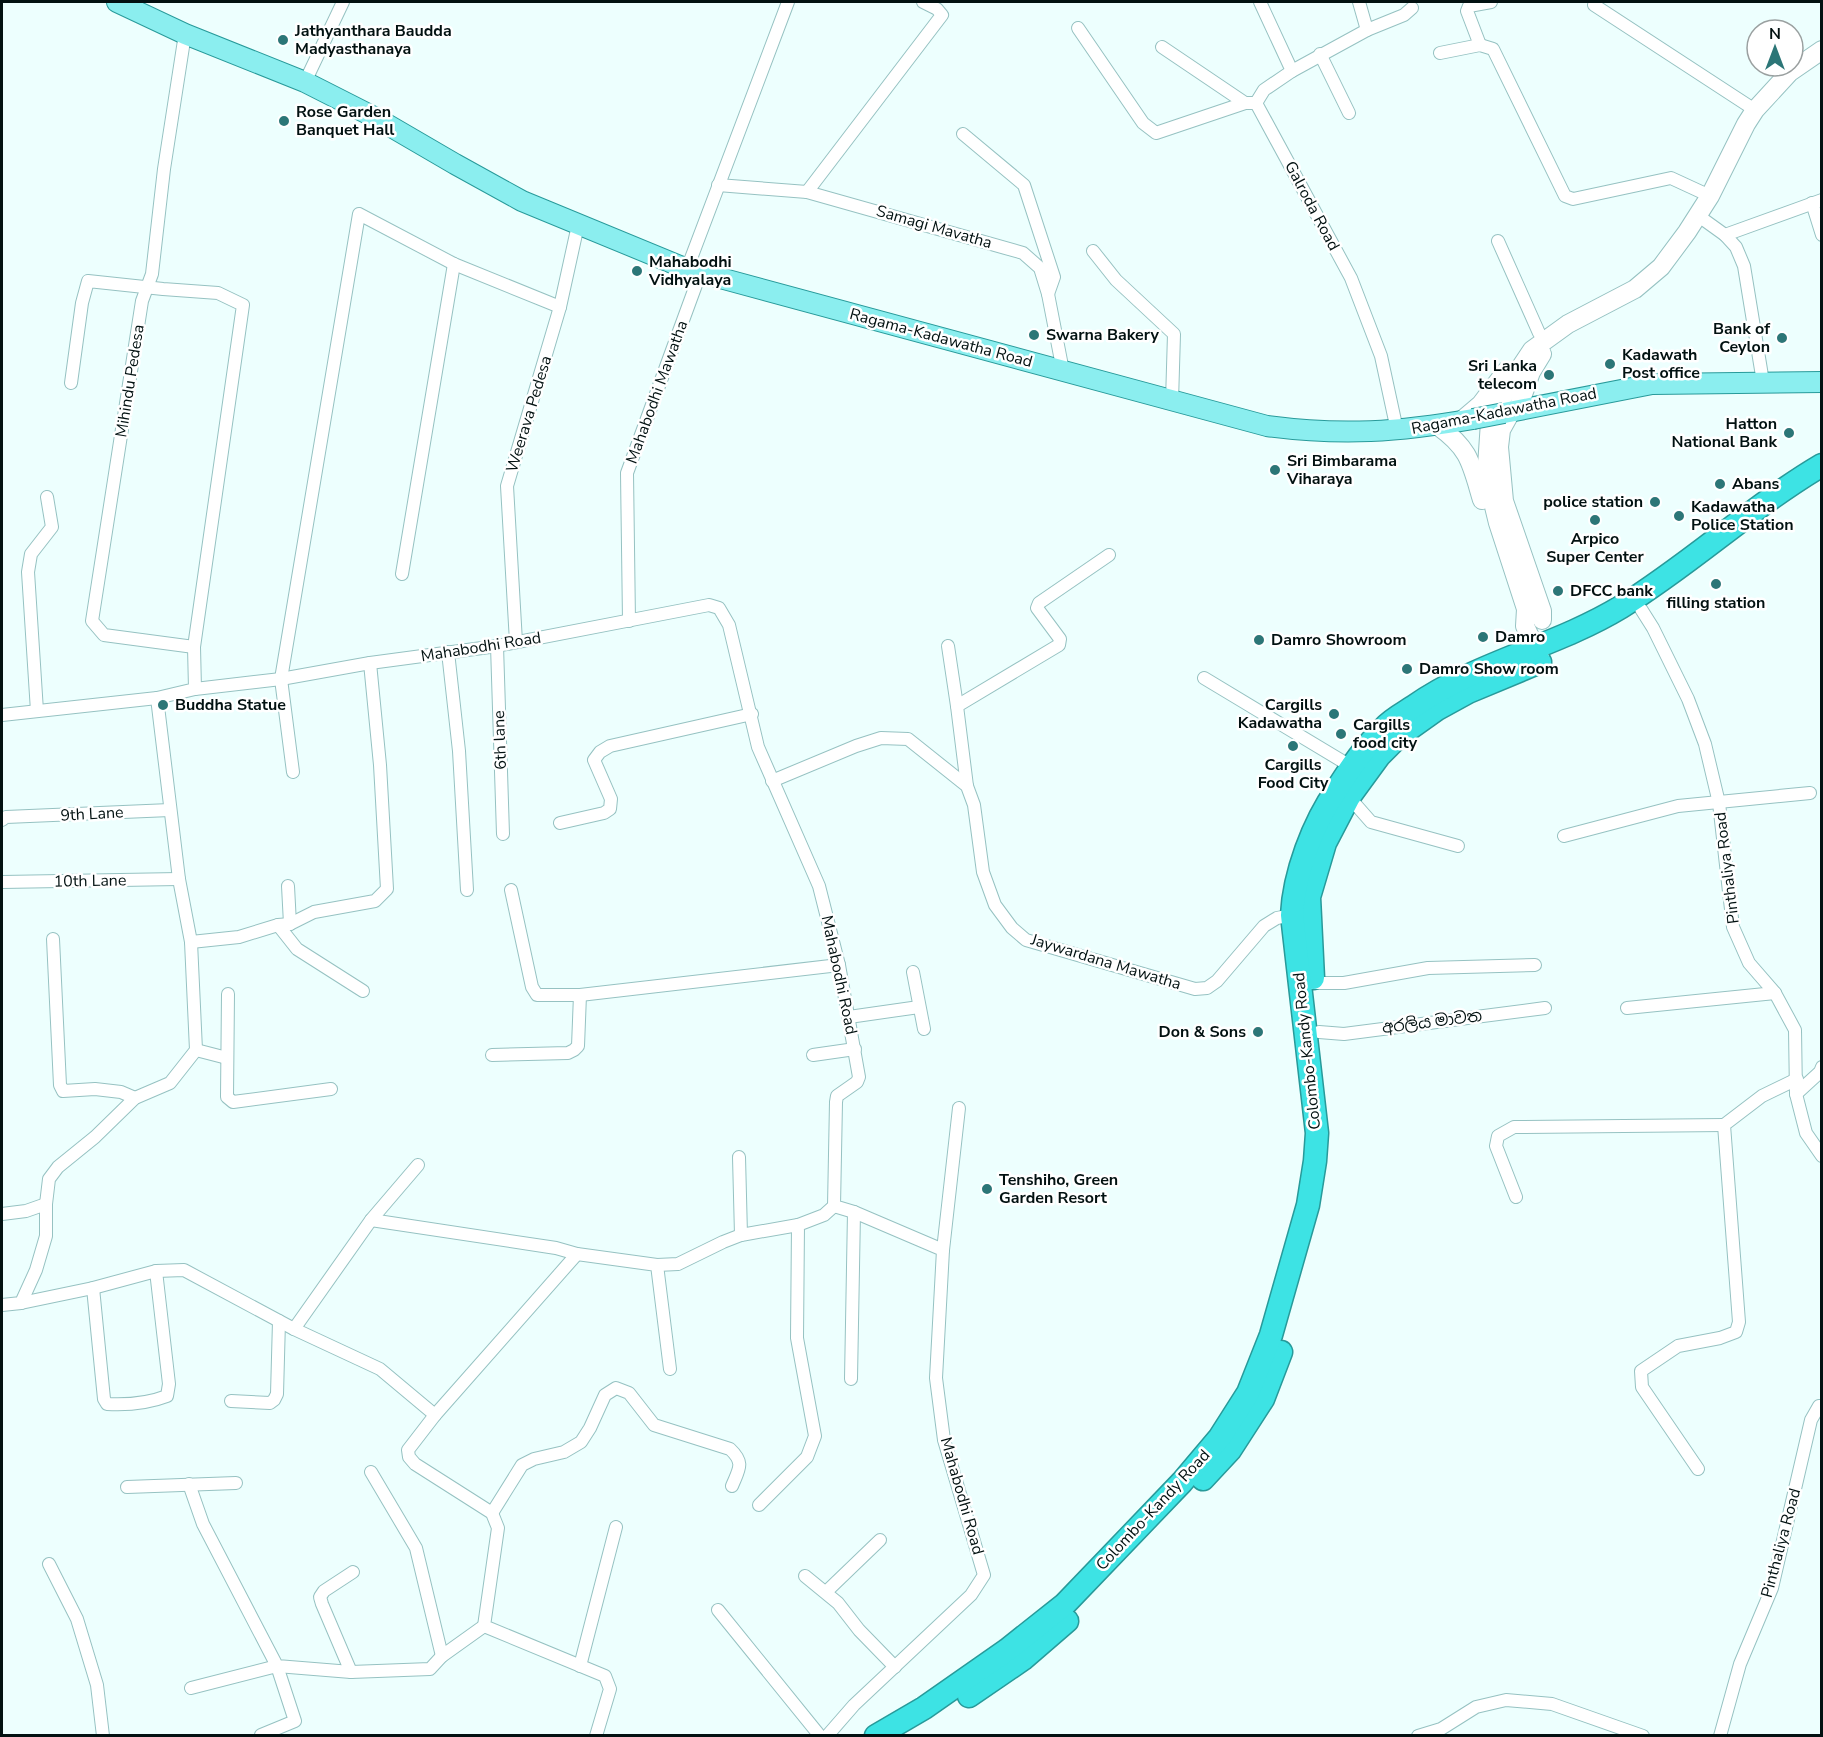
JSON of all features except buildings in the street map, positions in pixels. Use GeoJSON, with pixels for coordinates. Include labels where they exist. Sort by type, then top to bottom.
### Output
{"type":"FeatureCollection","features":[{"type":"Feature","properties":{"kind":"highway","name":"Colombo-Kandy Road"},"geometry":{"type":"LineString","coordinates":[[876,1736],[924,1708],[1007,1650],[1065,1604],[1182,1482],[1220,1437],[1248,1393],[1274,1324],[1308,1205],[1315,1161],[1317,1133],[1292,915],[1293,898],[1312,834],[1328,801],[1363,750],[1385,726],[1425,698],[1476,671],[1547,651],[1610,628],[1641,609],[1819,477]]}},
{"type":"Feature","properties":{"kind":"highway","name":"Colombo-Kandy Road"},"geometry":{"type":"LineString","coordinates":[[904,1736],[943,1713],[1023,1659],[1087,1604],[1230,1450],[1263,1399],[1284,1344],[1324,1194],[1330,1134],[1313,983],[1309,897],[1325,843],[1349,797],[1392,742],[1437,709],[1547,651],[1621,607],[1819,477]]}},
{"type":"Feature","properties":{"kind":"main road","name":"Ragama-Kadawatha Road"},"geometry":{"type":"LineString","coordinates":[[117,2],[185,34],[305,82],[376,118],[522,201],[694,272],[1267,426],[1330,433],[1397,430],[1438,426],[1653,384],[1821,382]]}},
{"type":"Feature","properties":{"kind":"main road"},"geometry":{"type":"LineString","coordinates":[[1534,623],[1535,614],[1515,560],[1498,502],[1489,455],[1490,422],[1512,380],[1532,350],[1568,324],[1625,296],[1649,278],[1675,249],[1705,206],[1755,110],[1790,72],[1821,50]]}},
{"type":"Feature","properties":{"kind":"main road"},"geometry":{"type":"LineString","coordinates":[[1467,420],[1518,355],[1539,333],[1569,312],[1618,289],[1640,274],[1664,252],[1705,206]]}},
{"type":"Feature","properties":{"kind":"main road"},"geometry":{"type":"LineString","coordinates":[[1534,623],[1542,611],[1504,501],[1499,447],[1501,430],[1539,356],[1569,333],[1627,305],[1655,286],[1684,255],[1700,223],[1705,206]]}},
{"type":"Feature","properties":{"kind":"main road"},"geometry":{"type":"LineString","coordinates":[[1438,426],[1456,439],[1469,455],[1510,586],[1534,623],[1547,651]]}},
{"type":"Feature","properties":{"kind":"street"},"geometry":{"type":"LineString","coordinates":[[305,82],[343,2]]}},
{"type":"Feature","properties":{"kind":"street","name":"Mahabodhi Mawatha"},"geometry":{"type":"LineString","coordinates":[[629,621],[627,473],[694,272],[718,185],[788,2]]}},
{"type":"Feature","properties":{"kind":"street"},"geometry":{"type":"LineString","coordinates":[[807,192],[942,15],[937,9],[923,2]]}},
{"type":"Feature","properties":{"kind":"street"},"geometry":{"type":"LineString","coordinates":[[1260,2],[1292,71]]}},
{"type":"Feature","properties":{"kind":"street"},"geometry":{"type":"LineString","coordinates":[[1359,2],[1367,30]]}},
{"type":"Feature","properties":{"kind":"street"},"geometry":{"type":"LineString","coordinates":[[1480,45],[1467,12],[1469,6],[1491,2]]}},
{"type":"Feature","properties":{"kind":"street"},"geometry":{"type":"LineString","coordinates":[[1594,5],[1755,110]]}},
{"type":"Feature","properties":{"kind":"street"},"geometry":{"type":"LineString","coordinates":[[1078,27],[1143,123],[1156,133],[1251,103],[1264,90],[1320,54],[1367,30],[1404,15],[1412,8]]}},
{"type":"Feature","properties":{"kind":"street","name":"Mihindu Pedesa"},"geometry":{"type":"LineString","coordinates":[[185,34],[164,169],[152,274],[142,301],[92,621],[104,635],[194,647]]}},
{"type":"Feature","properties":{"kind":"street"},"geometry":{"type":"LineString","coordinates":[[1440,53],[1480,45],[1493,49],[1564,196],[1573,199],[1671,178],[1705,206],[1725,236],[1736,247],[1744,266],[1763,382]]}},
{"type":"Feature","properties":{"kind":"street"},"geometry":{"type":"LineString","coordinates":[[1162,47],[1251,103]]}},
{"type":"Feature","properties":{"kind":"street"},"geometry":{"type":"LineString","coordinates":[[1320,54],[1349,112]]}},
{"type":"Feature","properties":{"kind":"street","name":"Galroda Road"},"geometry":{"type":"LineString","coordinates":[[1251,103],[1350,278],[1381,356],[1397,430]]}},
{"type":"Feature","properties":{"kind":"street"},"geometry":{"type":"LineString","coordinates":[[963,134],[1024,184],[1054,277],[1048,294]]}},
{"type":"Feature","properties":{"kind":"street","name":"Samagi Mavatha"},"geometry":{"type":"LineString","coordinates":[[718,185],[807,192],[1023,253],[1040,268],[1048,294],[1063,371]]}},
{"type":"Feature","properties":{"kind":"street"},"geometry":{"type":"LineString","coordinates":[[1725,236],[1817,202],[1821,235]]}},
{"type":"Feature","properties":{"kind":"street"},"geometry":{"type":"LineString","coordinates":[[293,772],[281,679],[359,214],[454,264],[560,307]]}},
{"type":"Feature","properties":{"kind":"street","name":"Weerava Pedesa"},"geometry":{"type":"LineString","coordinates":[[516,642],[507,486],[560,307],[579,225]]}},
{"type":"Feature","properties":{"kind":"street"},"geometry":{"type":"LineString","coordinates":[[1498,241],[1539,333]]}},
{"type":"Feature","properties":{"kind":"street"},"geometry":{"type":"LineString","coordinates":[[1093,250],[1116,280],[1174,334],[1172,401]]}},
{"type":"Feature","properties":{"kind":"street"},"geometry":{"type":"LineString","coordinates":[[402,574],[454,264]]}},
{"type":"Feature","properties":{"kind":"street"},"geometry":{"type":"LineString","coordinates":[[71,383],[82,303],[88,280],[147,288],[218,293],[243,305],[194,647],[195,689]]}},
{"type":"Feature","properties":{"kind":"street"},"geometry":{"type":"LineString","coordinates":[[38,711],[28,572],[31,554],[52,527],[47,497]]}},
{"type":"Feature","properties":{"kind":"street"},"geometry":{"type":"LineString","coordinates":[[957,706],[1059,645],[1060,639],[1037,608],[1039,603],[1109,555]]}},
{"type":"Feature","properties":{"kind":"street","name":"Mahabodhi Road"},"geometry":{"type":"LineString","coordinates":[[2,715],[157,698],[195,689],[281,679],[370,663],[497,646],[709,605],[719,608],[729,625],[758,747],[819,886],[839,965],[859,1080],[837,1096],[834,1206]]}},
{"type":"Feature","properties":{"kind":"street","name":"Pinthaliya Road"},"geometry":{"type":"LineString","coordinates":[[1641,609],[1653,628],[1688,699],[1705,744],[1719,803],[1733,927],[1749,963],[1775,993],[1795,1030],[1796,1094],[1806,1133],[1821,1156]]}},
{"type":"Feature","properties":{"kind":"street","name":"6th lane"},"geometry":{"type":"LineString","coordinates":[[497,646],[503,834]]}},
{"type":"Feature","properties":{"kind":"street","name":"Jaywardana Mawatha"},"geometry":{"type":"LineString","coordinates":[[948,646],[967,786],[974,805],[983,872],[995,905],[1012,928],[1026,939],[1195,990],[1207,988],[1217,981],[1264,926],[1277,918],[1292,915]]}},
{"type":"Feature","properties":{"kind":"street"},"geometry":{"type":"LineString","coordinates":[[448,652],[459,751],[467,890]]}},
{"type":"Feature","properties":{"kind":"street"},"geometry":{"type":"LineString","coordinates":[[191,942],[239,937],[315,912],[375,901],[387,889],[380,765],[370,663]]}},
{"type":"Feature","properties":{"kind":"street"},"geometry":{"type":"LineString","coordinates":[[1204,678],[1352,767]]}},
{"type":"Feature","properties":{"kind":"street"},"geometry":{"type":"LineString","coordinates":[[21,1303],[36,1270],[46,1236],[49,1179],[58,1167],[95,1137],[135,1098],[170,1083],[196,1050],[191,942],[179,879],[157,698]]}},
{"type":"Feature","properties":{"kind":"street"},"geometry":{"type":"LineString","coordinates":[[560,823],[604,813],[610,809],[610,799],[594,760],[600,752],[610,746],[752,714]]}},
{"type":"Feature","properties":{"kind":"street"},"geometry":{"type":"LineString","coordinates":[[772,781],[881,738],[908,739],[967,786]]}},
{"type":"Feature","properties":{"kind":"street"},"geometry":{"type":"LineString","coordinates":[[1564,836],[1678,806],[1810,793]]}},
{"type":"Feature","properties":{"kind":"street"},"geometry":{"type":"LineString","coordinates":[[1349,797],[1371,822],[1458,846]]}},
{"type":"Feature","properties":{"kind":"street","name":"9th Lane"},"geometry":{"type":"LineString","coordinates":[[5,819],[170,810]]}},
{"type":"Feature","properties":{"kind":"street","name":"10th Lane"},"geometry":{"type":"LineString","coordinates":[[2,882],[179,879]]}},
{"type":"Feature","properties":{"kind":"street"},"geometry":{"type":"LineString","coordinates":[[288,886],[284,924],[297,949],[363,991]]}},
{"type":"Feature","properties":{"kind":"street"},"geometry":{"type":"LineString","coordinates":[[511,890],[532,987],[537,995],[580,995],[839,965]]}},
{"type":"Feature","properties":{"kind":"street"},"geometry":{"type":"LineString","coordinates":[[53,939],[58,1065],[60,1085],[63,1091],[95,1089],[121,1092],[135,1098]]}},
{"type":"Feature","properties":{"kind":"street"},"geometry":{"type":"LineString","coordinates":[[1313,983],[1344,983],[1428,968],[1535,965]]}},
{"type":"Feature","properties":{"kind":"street"},"geometry":{"type":"LineString","coordinates":[[913,972],[924,1029]]}},
{"type":"Feature","properties":{"kind":"street"},"geometry":{"type":"LineString","coordinates":[[1627,1008],[1775,993]]}},
{"type":"Feature","properties":{"kind":"street"},"geometry":{"type":"LineString","coordinates":[[228,994],[227,1097],[233,1102],[330,1089]]}},
{"type":"Feature","properties":{"kind":"street"},"geometry":{"type":"LineString","coordinates":[[492,1055],[568,1053],[574,1050],[578,1046],[580,995]]}},
{"type":"Feature","properties":{"kind":"street"},"geometry":{"type":"LineString","coordinates":[[849,1017],[919,1007]]}},
{"type":"Feature","properties":{"kind":"street","name":"අරලිය මාවත"},"geometry":{"type":"LineString","coordinates":[[1319,1032],[1344,1034],[1545,1008]]}},
{"type":"Feature","properties":{"kind":"street"},"geometry":{"type":"LineString","coordinates":[[813,1056],[855,1049]]}},
{"type":"Feature","properties":{"kind":"street"},"geometry":{"type":"LineString","coordinates":[[196,1050],[227,1058]]}},
{"type":"Feature","properties":{"kind":"street"},"geometry":{"type":"LineString","coordinates":[[1796,1094],[1820,1072],[1821,1067]]}},
{"type":"Feature","properties":{"kind":"street"},"geometry":{"type":"LineString","coordinates":[[1516,1197],[1496,1146],[1498,1136],[1514,1127],[1724,1125],[1762,1096],[1797,1079]]}},
{"type":"Feature","properties":{"kind":"street","name":"Mahabodhi Road"},"geometry":{"type":"LineString","coordinates":[[827,1736],[854,1706],[971,1595],[984,1575],[944,1440],[936,1378],[943,1250],[958,1108]]}},
{"type":"Feature","properties":{"kind":"street"},"geometry":{"type":"LineString","coordinates":[[1698,1469],[1641,1387],[1641,1371],[1678,1346],[1720,1338],[1736,1332],[1739,1322],[1724,1125]]}},
{"type":"Feature","properties":{"kind":"street"},"geometry":{"type":"LineString","coordinates":[[740,1157],[741,1235]]}},
{"type":"Feature","properties":{"kind":"street"},"geometry":{"type":"LineString","coordinates":[[294,1329],[371,1220],[418,1165]]}},
{"type":"Feature","properties":{"kind":"street"},"geometry":{"type":"LineString","coordinates":[[2,1214],[26,1211],[46,1204]]}},
{"type":"Feature","properties":{"kind":"street"},"geometry":{"type":"LineString","coordinates":[[371,1220],[657,1265],[678,1264],[741,1235],[798,1225],[824,1215],[834,1206],[854,1212],[943,1250]]}},
{"type":"Feature","properties":{"kind":"street"},"geometry":{"type":"LineString","coordinates":[[851,1379],[854,1212]]}},
{"type":"Feature","properties":{"kind":"street"},"geometry":{"type":"LineString","coordinates":[[759,1505],[807,1457],[815,1436],[797,1338],[798,1225]]}},
{"type":"Feature","properties":{"kind":"street"},"geometry":{"type":"LineString","coordinates":[[191,1688],[277,1666],[351,1672],[430,1669],[442,1656],[484,1626],[498,1528],[492,1513],[416,1464],[409,1456],[408,1450],[435,1415],[577,1254]]}},
{"type":"Feature","properties":{"kind":"street"},"geometry":{"type":"LineString","coordinates":[[657,1265],[670,1369]]}},
{"type":"Feature","properties":{"kind":"street"},"geometry":{"type":"LineString","coordinates":[[2,1305],[93,1288],[156,1271],[184,1270],[294,1329],[380,1369],[435,1415]]}},
{"type":"Feature","properties":{"kind":"street"},"geometry":{"type":"LineString","coordinates":[[93,1288],[104,1399],[107,1404],[116,1405],[158,1400],[167,1396],[169,1384],[156,1271]]}},
{"type":"Feature","properties":{"kind":"street"},"geometry":{"type":"LineString","coordinates":[[231,1401],[270,1403],[274,1400],[277,1394],[279,1321]]}},
{"type":"Feature","properties":{"kind":"street"},"geometry":{"type":"LineString","coordinates":[[492,1513],[522,1465],[534,1459],[564,1452],[581,1442],[605,1395],[616,1388],[629,1393],[654,1425],[730,1449],[738,1457],[741,1465],[732,1486]]}},
{"type":"Feature","properties":{"kind":"street","name":"Pinthaliya Road"},"geometry":{"type":"LineString","coordinates":[[1720,1736],[1740,1664],[1772,1588],[1811,1420],[1821,1406]]}},
{"type":"Feature","properties":{"kind":"street"},"geometry":{"type":"LineString","coordinates":[[371,1472],[416,1548],[442,1656]]}},
{"type":"Feature","properties":{"kind":"street"},"geometry":{"type":"LineString","coordinates":[[127,1487],[236,1483]]}},
{"type":"Feature","properties":{"kind":"street"},"geometry":{"type":"LineString","coordinates":[[189,1484],[202,1524],[277,1666],[296,1721],[261,1735]]}},
{"type":"Feature","properties":{"kind":"street"},"geometry":{"type":"LineString","coordinates":[[580,1666],[616,1527]]}},
{"type":"Feature","properties":{"kind":"street"},"geometry":{"type":"LineString","coordinates":[[826,1593],[880,1540]]}},
{"type":"Feature","properties":{"kind":"street"},"geometry":{"type":"LineString","coordinates":[[49,1564],[81,1630],[97,1685],[102,1736]]}},
{"type":"Feature","properties":{"kind":"street"},"geometry":{"type":"LineString","coordinates":[[351,1672],[320,1597],[324,1591],[353,1572]]}},
{"type":"Feature","properties":{"kind":"street"},"geometry":{"type":"LineString","coordinates":[[805,1576],[838,1603],[859,1630],[895,1667]]}},
{"type":"Feature","properties":{"kind":"street"},"geometry":{"type":"LineString","coordinates":[[718,1610],[820,1736]]}},
{"type":"Feature","properties":{"kind":"street"},"geometry":{"type":"LineString","coordinates":[[484,1626],[605,1676],[610,1689],[596,1736]]}},
{"type":"Feature","properties":{"kind":"street"},"geometry":{"type":"LineString","coordinates":[[1418,1736],[1441,1729],[1476,1707],[1506,1700],[1552,1704],[1643,1736]]}},
{"type":"Feature","properties":{"kind":"place","name":"Jathyanthara Baudda Madyasthanaya"},"geometry":{"type":"Point","coordinates":[283,40]}},
{"type":"Feature","properties":{"kind":"place","name":"Rose Garden Banquet Hall"},"geometry":{"type":"Point","coordinates":[284,121]}},
{"type":"Feature","properties":{"kind":"place","name":"Mahabodhi Vidhyalaya"},"geometry":{"type":"Point","coordinates":[637,271]}},
{"type":"Feature","properties":{"kind":"place","name":"Swarna Bakery"},"geometry":{"type":"Point","coordinates":[1034,335]}},
{"type":"Feature","properties":{"kind":"place","name":"Bank of Ceylon"},"geometry":{"type":"Point","coordinates":[1782,338]}},
{"type":"Feature","properties":{"kind":"place","name":"Kadawath Post office"},"geometry":{"type":"Point","coordinates":[1610,364]}},
{"type":"Feature","properties":{"kind":"place","name":"Sri Lanka telecom"},"geometry":{"type":"Point","coordinates":[1549,375]}},
{"type":"Feature","properties":{"kind":"place","name":"Hatton National Bank"},"geometry":{"type":"Point","coordinates":[1789,433]}},
{"type":"Feature","properties":{"kind":"place","name":"Sri Bimbarama Viharaya"},"geometry":{"type":"Point","coordinates":[1275,470]}},
{"type":"Feature","properties":{"kind":"place","name":"Abans"},"geometry":{"type":"Point","coordinates":[1720,484]}},
{"type":"Feature","properties":{"kind":"place","name":"police station"},"geometry":{"type":"Point","coordinates":[1655,502]}},
{"type":"Feature","properties":{"kind":"place","name":"Kadawatha Police Station"},"geometry":{"type":"Point","coordinates":[1679,516]}},
{"type":"Feature","properties":{"kind":"place","name":"Arpico Super Center"},"geometry":{"type":"Point","coordinates":[1595,520]}},
{"type":"Feature","properties":{"kind":"place","name":"filling station"},"geometry":{"type":"Point","coordinates":[1716,584]}},
{"type":"Feature","properties":{"kind":"place","name":"DFCC bank"},"geometry":{"type":"Point","coordinates":[1558,591]}},
{"type":"Feature","properties":{"kind":"place","name":"Damro"},"geometry":{"type":"Point","coordinates":[1483,637]}},
{"type":"Feature","properties":{"kind":"place","name":"Damro Showroom"},"geometry":{"type":"Point","coordinates":[1259,640]}},
{"type":"Feature","properties":{"kind":"place","name":"Damro Show room"},"geometry":{"type":"Point","coordinates":[1407,669]}},
{"type":"Feature","properties":{"kind":"place","name":"Buddha Statue"},"geometry":{"type":"Point","coordinates":[163,705]}},
{"type":"Feature","properties":{"kind":"place","name":"Cargills Kadawatha"},"geometry":{"type":"Point","coordinates":[1334,714]}},
{"type":"Feature","properties":{"kind":"place","name":"Cargills food city"},"geometry":{"type":"Point","coordinates":[1341,734]}},
{"type":"Feature","properties":{"kind":"place","name":"Cargills Food City"},"geometry":{"type":"Point","coordinates":[1293,746]}},
{"type":"Feature","properties":{"kind":"place","name":"Don & Sons"},"geometry":{"type":"Point","coordinates":[1258,1032]}},
{"type":"Feature","properties":{"kind":"place","name":"Tenshiho, Green Garden Resort"},"geometry":{"type":"Point","coordinates":[987,1189]}}]}
